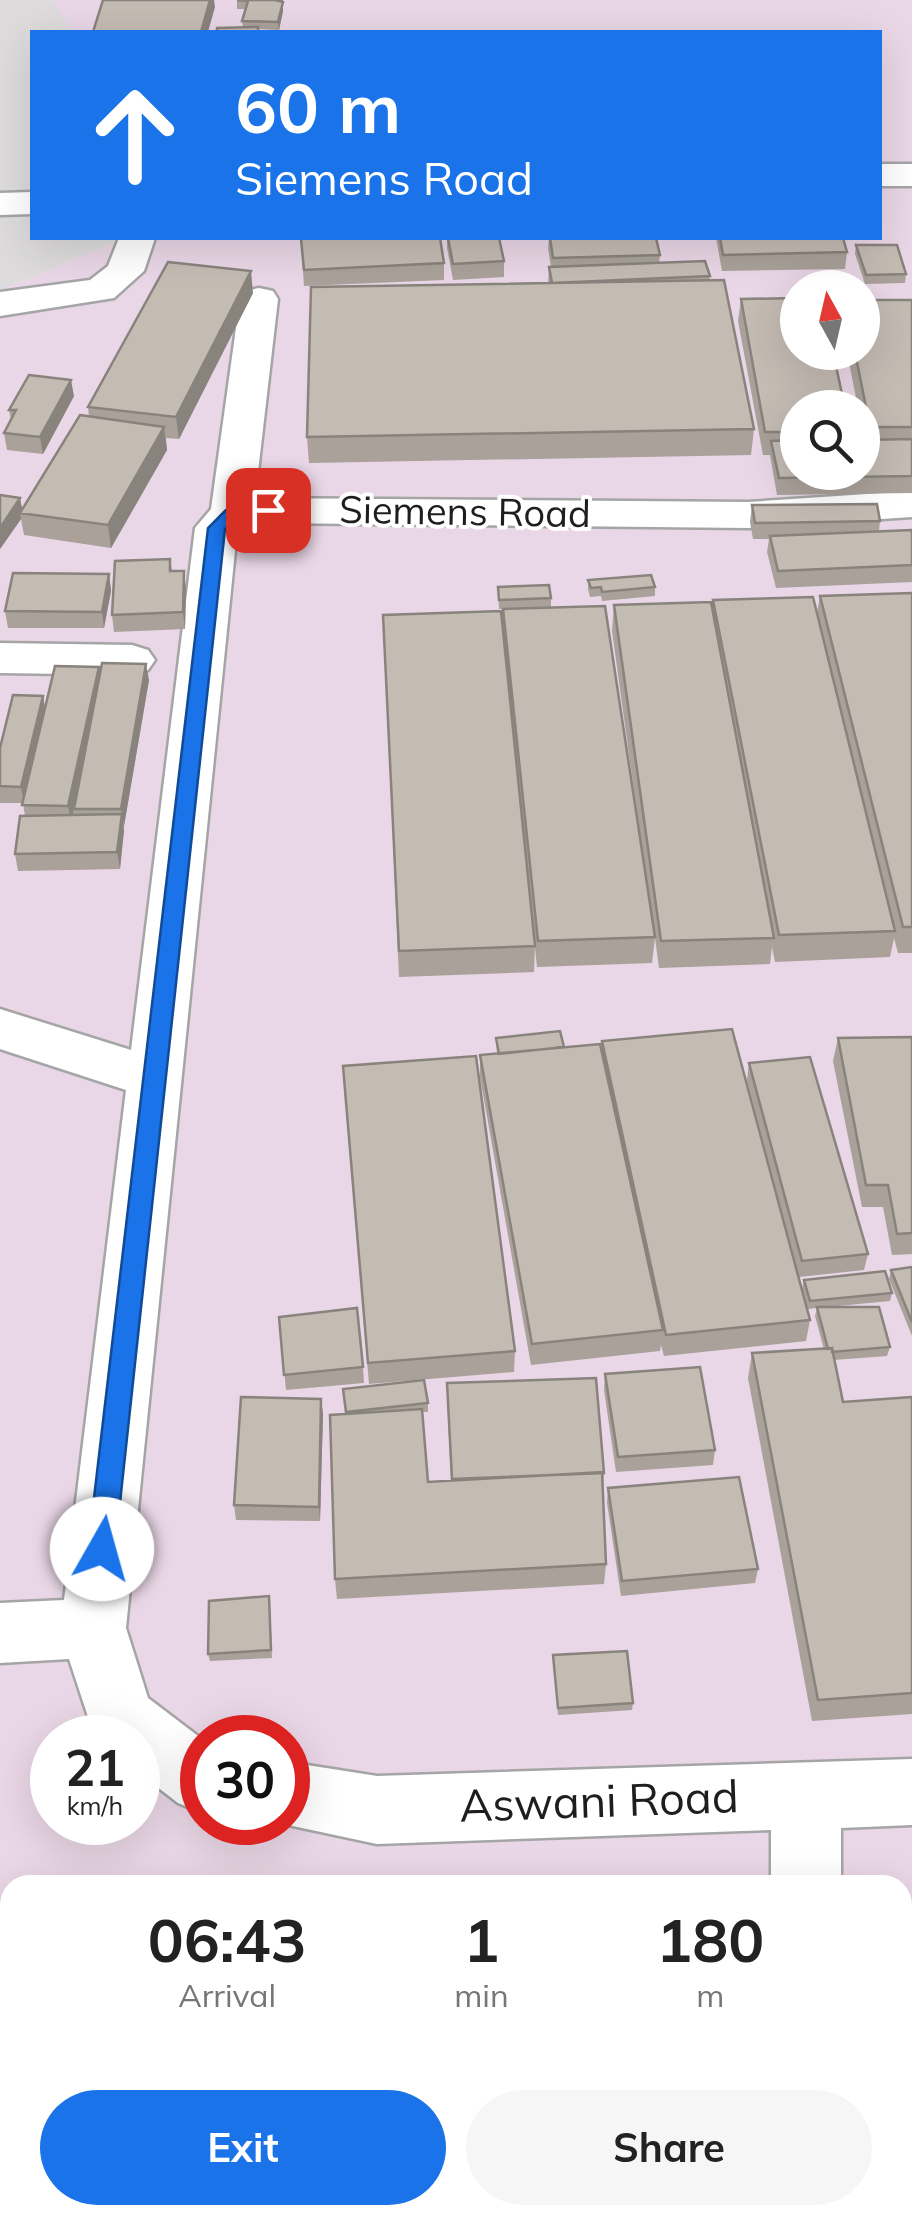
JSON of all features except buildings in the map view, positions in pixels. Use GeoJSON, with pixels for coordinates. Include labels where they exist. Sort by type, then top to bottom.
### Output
{"type":"FeatureCollection","features":[{"type":"Feature","properties":{"kind":"street"},"geometry":{"type":"LineString","coordinates":[[882,175],[912,175]]}},
{"type":"Feature","properties":{"kind":"street"},"geometry":{"type":"LineString","coordinates":[[0,204],[30,202]]}},
{"type":"Feature","properties":{"kind":"street"},"geometry":{"type":"LineString","coordinates":[[0,304],[102,290],[126,270],[136,240]]}},
{"type":"Feature","properties":{"kind":"street"},"geometry":{"type":"LineString","coordinates":[[180,1763],[120,1718],[92,1628],[216,528],[232,514],[260,299]]}},
{"type":"Feature","properties":{"kind":"street","name":"Siemens Road"},"geometry":{"type":"LineString","coordinates":[[232,514],[268,510],[748,515],[912,504]]}},
{"type":"Feature","properties":{"kind":"street"},"geometry":{"type":"LineString","coordinates":[[0,658],[132,660]]}},
{"type":"Feature","properties":{"kind":"street"},"geometry":{"type":"LineString","coordinates":[[0,1029],[155,1078]]}},
{"type":"Feature","properties":{"kind":"street"},"geometry":{"type":"LineString","coordinates":[[0,1633],[92,1628]]}},
{"type":"Feature","properties":{"kind":"street","name":"Aswani Road"},"geometry":{"type":"LineString","coordinates":[[310,1799],[377,1810],[912,1792]]}},
{"type":"Feature","properties":{"kind":"street"},"geometry":{"type":"LineString","coordinates":[[806,1794],[806,1875]]}},
{"type":"Feature","properties":{"kind":"shaded area"},"geometry":{"type":"Polygon","coordinates":[[[0,0],[53,0],[72,30],[30,30],[30,240],[121,240],[0,290],[0,0]]]}},
{"type":"Feature","properties":{"kind":"shaded area"},"geometry":{"type":"Polygon","coordinates":[[[53,0],[912,0],[912,1875],[0,1875],[0,290],[121,240],[882,240],[882,30],[72,30],[53,0]]]}},
{"type":"Feature","properties":{"kind":"route"},"geometry":{"type":"LineString","coordinates":[[102,1549],[216,528],[232,514],[268,510]]}}]}
